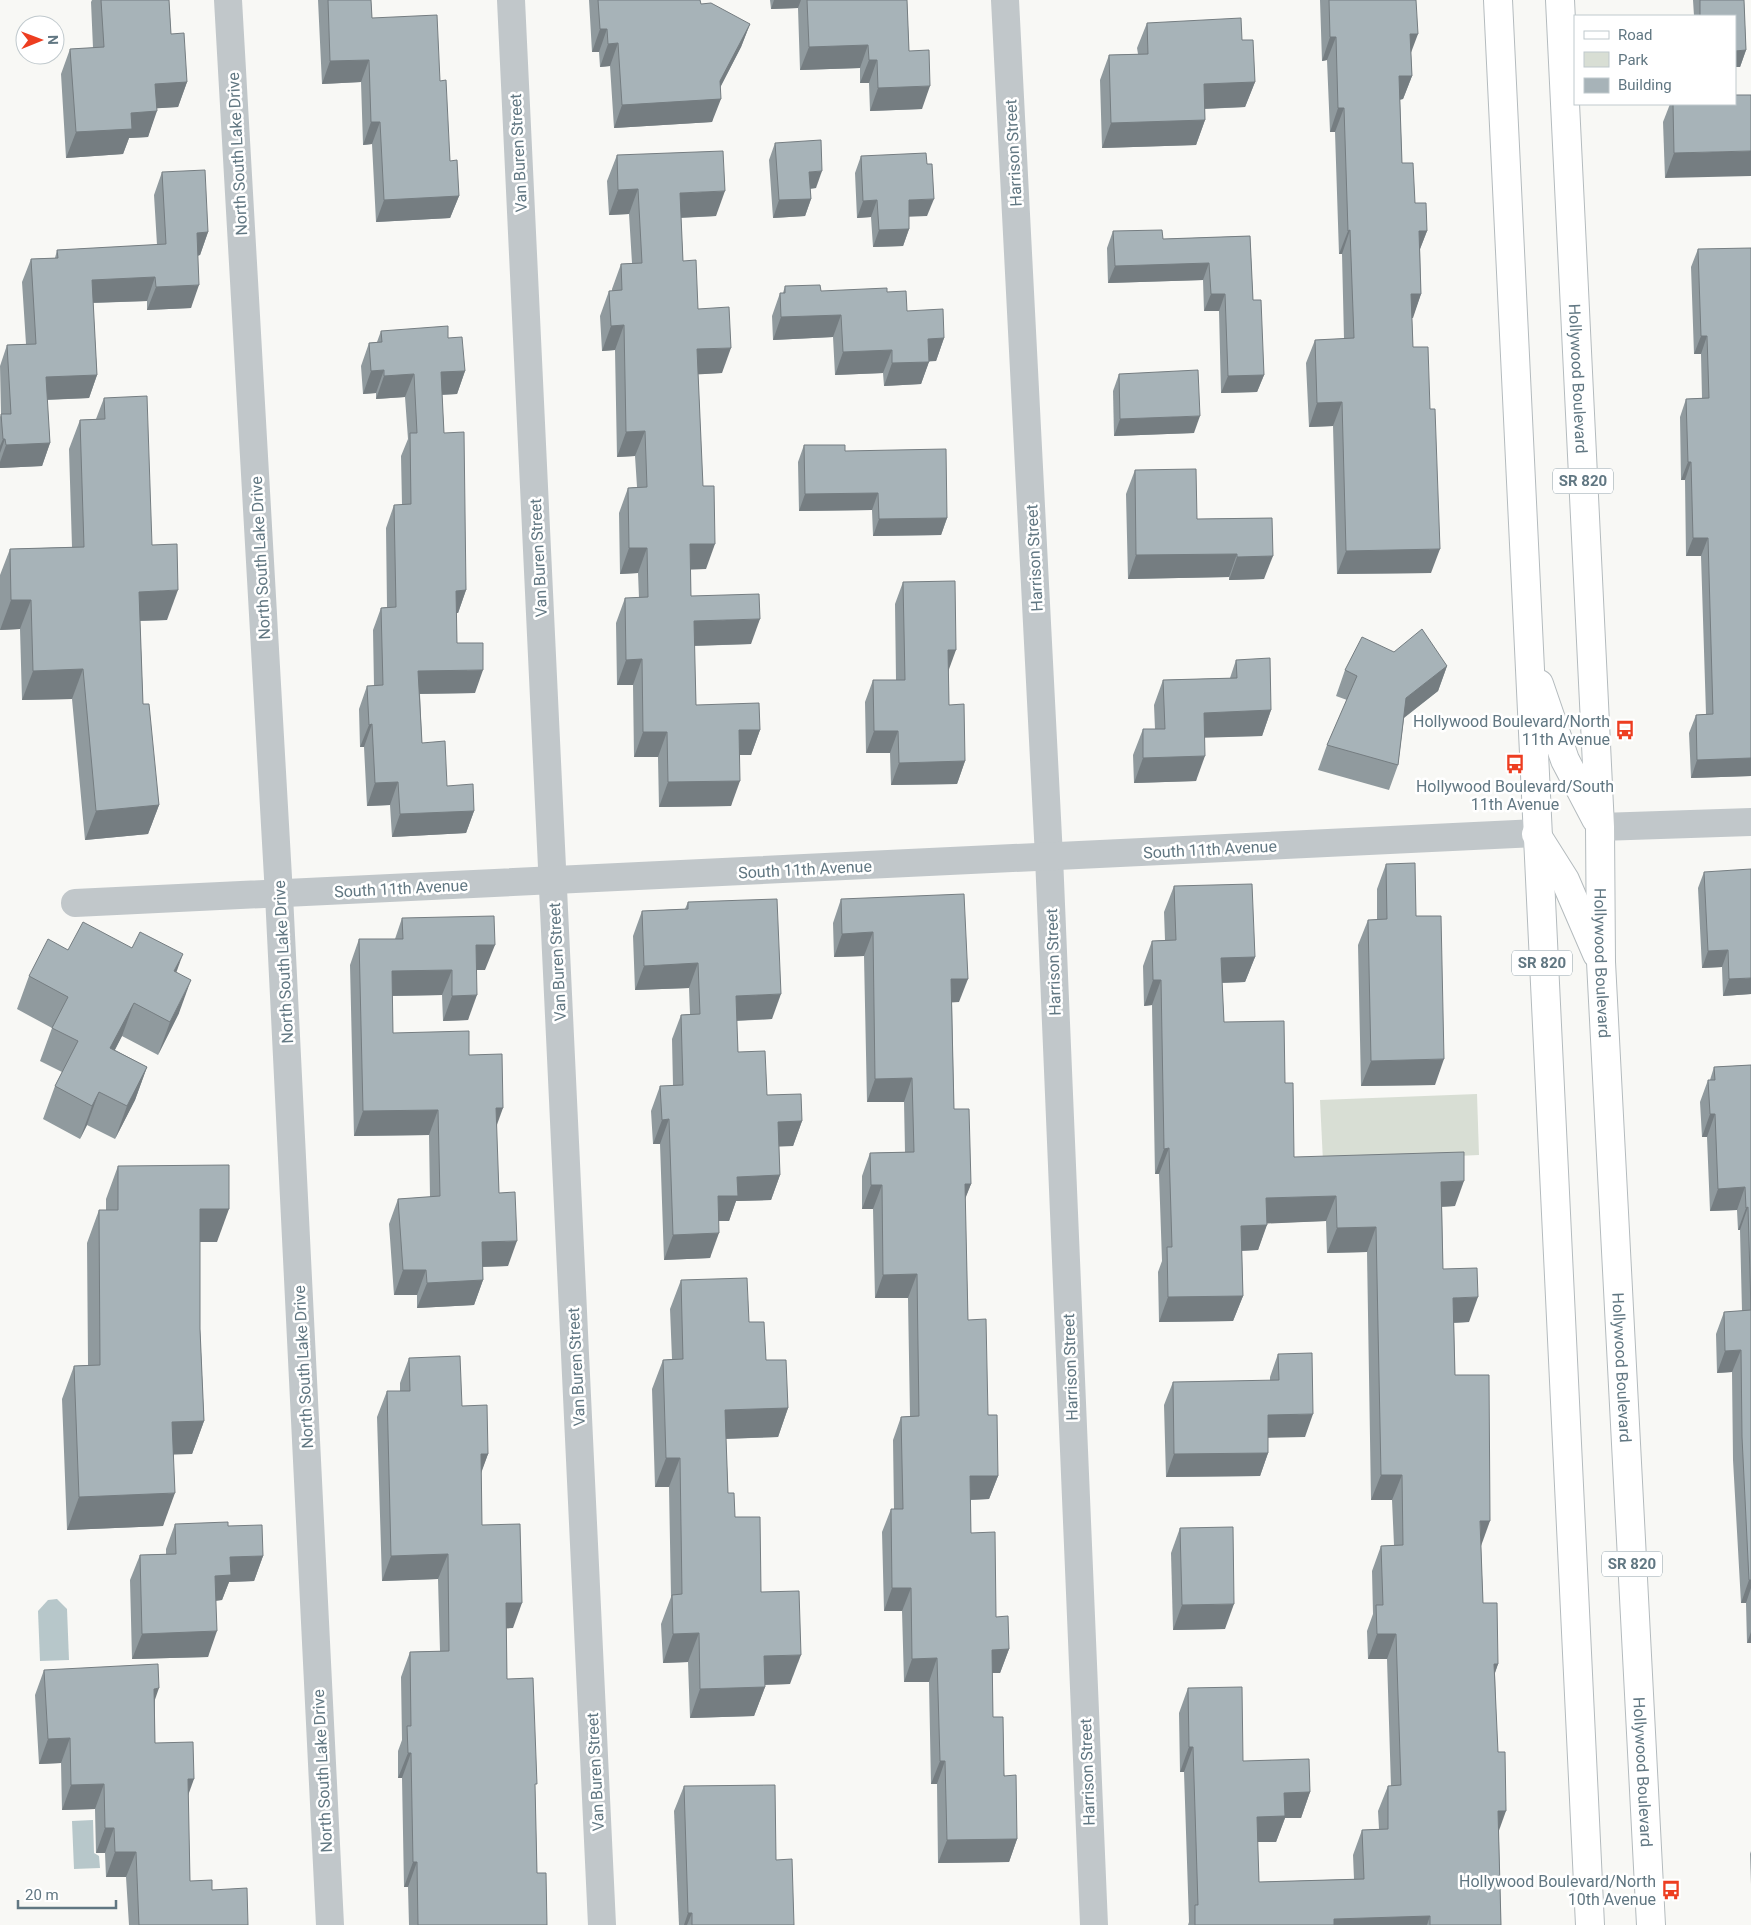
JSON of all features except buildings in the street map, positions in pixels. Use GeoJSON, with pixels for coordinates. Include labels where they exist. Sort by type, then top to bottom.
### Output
{"type":"FeatureCollection","features":[{"type":"Feature","properties":{"kind":"main road","name":"SR 820"},"geometry":{"type":"LineString","coordinates":[[1498,0],[1536,833],[1590,1925]]}},
{"type":"Feature","properties":{"kind":"main road","name":"Hollywood Boulevard"},"geometry":{"type":"LineString","coordinates":[[1560,0],[1600,827],[1601,962],[1651,1925]]}},
{"type":"Feature","properties":{"kind":"main road"},"geometry":{"type":"LineString","coordinates":[[1527,637],[1545,706],[1565,760],[1600,827]]}},
{"type":"Feature","properties":{"kind":"main road"},"geometry":{"type":"LineString","coordinates":[[1536,833],[1565,880],[1601,962]]}},
{"type":"Feature","properties":{"kind":"street","name":"North South Lake Drive"},"geometry":{"type":"LineString","coordinates":[[228,0],[279,895],[330,1925]]}},
{"type":"Feature","properties":{"kind":"street","name":"Van Buren Street"},"geometry":{"type":"LineString","coordinates":[[511,0],[602,1925]]}},
{"type":"Feature","properties":{"kind":"street","name":"Harrison Street"},"geometry":{"type":"LineString","coordinates":[[1005,0],[1049,857],[1094,1925]]}},
{"type":"Feature","properties":{"kind":"street"},"geometry":{"type":"LineString","coordinates":[[1600,827],[1751,822]]}},
{"type":"Feature","properties":{"kind":"street","name":"South 11th Avenue"},"geometry":{"type":"LineString","coordinates":[[75,903],[279,895],[1536,833]]}},
{"type":"Feature","properties":{"kind":"green space"},"geometry":{"type":"Polygon","coordinates":[[[1477,1094],[1479,1155],[1323,1162],[1320,1100],[1477,1094]]]}},
{"type":"Feature","properties":{"kind":"shaded area"},"geometry":{"type":"Polygon","coordinates":[[[57,1599],[67,1609],[69,1660],[40,1661],[38,1611],[48,1600],[57,1599]]]}},
{"type":"Feature","properties":{"kind":"shaded area"},"geometry":{"type":"Polygon","coordinates":[[[93,1820],[94,1853],[99,1856],[100,1868],[74,1869],[72,1821],[93,1820]]]}},
{"type":"Feature","properties":{"kind":"place","name":"Hollywood Boulevard/North 11th Avenue"},"geometry":{"type":"Point","coordinates":[1625,730]}},
{"type":"Feature","properties":{"kind":"place","name":"Hollywood Boulevard/South 11th Avenue"},"geometry":{"type":"Point","coordinates":[1515,764]}},
{"type":"Feature","properties":{"kind":"place","name":"Hollywood Boulevard/North 10th Avenue"},"geometry":{"type":"Point","coordinates":[1671,1890]}}]}
